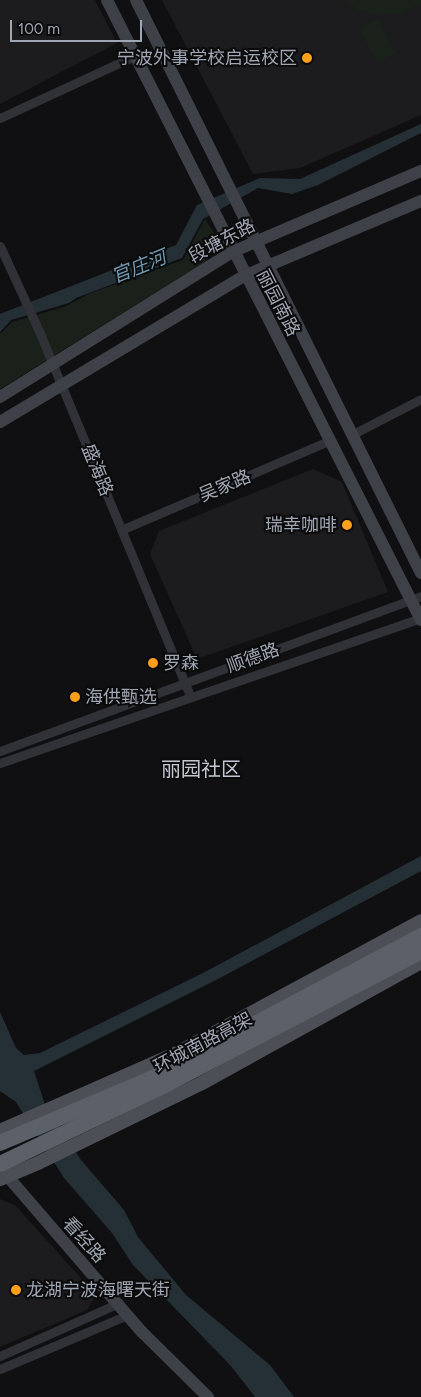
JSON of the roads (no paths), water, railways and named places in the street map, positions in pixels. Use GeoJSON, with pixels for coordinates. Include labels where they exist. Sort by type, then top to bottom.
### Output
{"type":"FeatureCollection","features":[{"type":"Feature","properties":{"kind":"highway","name":"环城南路高架"},"geometry":{"type":"LineString","coordinates":[[0,1135],[151,1079],[421,936]]}},
{"type":"Feature","properties":{"kind":"highway","name":"环城南路高架"},"geometry":{"type":"LineString","coordinates":[[2,1172],[421,951]]}},
{"type":"Feature","properties":{"kind":"main road","name":"丽园南路"},"geometry":{"type":"LineString","coordinates":[[107,0],[329,442],[416,598],[421,619]]}},
{"type":"Feature","properties":{"kind":"main road","name":"丽园南路"},"geometry":{"type":"LineString","coordinates":[[136,0],[258,241],[421,573]]}},
{"type":"Feature","properties":{"kind":"main road","name":"段塘东路"},"geometry":{"type":"LineString","coordinates":[[0,397],[232,252],[421,172]]}},
{"type":"Feature","properties":{"kind":"main road"},"geometry":{"type":"LineString","coordinates":[[0,422],[244,276],[421,201]]}},
{"type":"Feature","properties":{"kind":"main road"},"geometry":{"type":"LineString","coordinates":[[0,1135],[181,1051],[421,921]]}},
{"type":"Feature","properties":{"kind":"main road"},"geometry":{"type":"LineString","coordinates":[[2,1172],[38,1163],[202,1083],[421,962]]}},
{"type":"Feature","properties":{"kind":"main road","name":"看经路"},"geometry":{"type":"LineString","coordinates":[[2,1172],[127,1315],[208,1397]]}},
{"type":"Feature","properties":{"kind":"street"},"geometry":{"type":"LineString","coordinates":[[0,118],[134,56]]}},
{"type":"Feature","properties":{"kind":"street","name":"盛海路"},"geometry":{"type":"LineString","coordinates":[[0,246],[53,364],[190,696]]}},
{"type":"Feature","properties":{"kind":"street"},"geometry":{"type":"LineString","coordinates":[[353,434],[421,399]]}},
{"type":"Feature","properties":{"kind":"street","name":"吴家路"},"geometry":{"type":"LineString","coordinates":[[121,530],[329,442]]}},
{"type":"Feature","properties":{"kind":"street","name":"顺德路"},"geometry":{"type":"LineString","coordinates":[[0,751],[416,598]]}},
{"type":"Feature","properties":{"kind":"street","name":"顺德路"},"geometry":{"type":"LineString","coordinates":[[0,764],[190,696],[421,619]]}},
{"type":"Feature","properties":{"kind":"street"},"geometry":{"type":"LineString","coordinates":[[0,1356],[117,1304]]}},
{"type":"Feature","properties":{"kind":"street"},"geometry":{"type":"LineString","coordinates":[[0,1369],[127,1315]]}},
{"type":"Feature","properties":{"kind":"water","name":"官庄河"},"geometry":{"type":"Polygon","coordinates":[[[421,124],[421,133],[318,185],[292,194],[258,188],[203,219],[182,258],[76,298],[69,303],[11,320],[0,332],[0,314],[176,245],[197,205],[260,178],[300,179],[421,124]]]}},
{"type":"Feature","properties":{"kind":"water"},"geometry":{"type":"Polygon","coordinates":[[[421,856],[421,871],[218,979],[34,1071],[45,1105],[81,1160],[124,1210],[138,1237],[186,1295],[270,1365],[294,1397],[255,1397],[231,1366],[133,1265],[112,1233],[64,1178],[16,1102],[0,1091],[0,1012],[16,1048],[24,1055],[40,1053],[203,973],[421,856]]]}},
{"type":"Feature","properties":{"kind":"place","name":"宁波外事学校启运校区"},"geometry":{"type":"Point","coordinates":[307,58]}},
{"type":"Feature","properties":{"kind":"place","name":"瑞幸咖啡"},"geometry":{"type":"Point","coordinates":[347,525]}},
{"type":"Feature","properties":{"kind":"place","name":"罗森"},"geometry":{"type":"Point","coordinates":[153,663]}},
{"type":"Feature","properties":{"kind":"place","name":"海供甄选"},"geometry":{"type":"Point","coordinates":[75,697]}},
{"type":"Feature","properties":{"kind":"place","name":"龙湖宁波海曙天街"},"geometry":{"type":"Point","coordinates":[16,1290]}},
{"type":"Feature","properties":{"kind":"district","name":"丽园社区"},"geometry":{"type":"Point","coordinates":[201,769]}}]}
